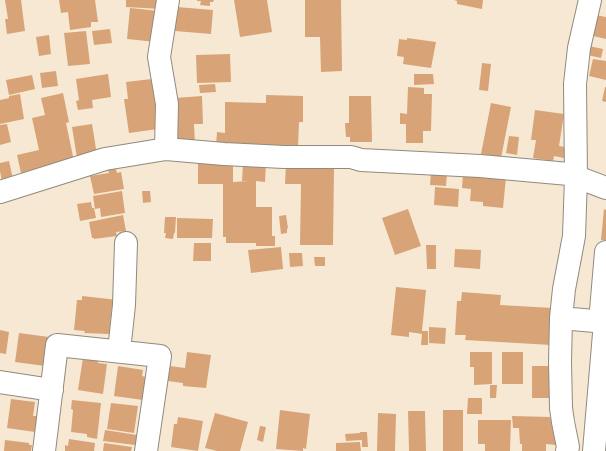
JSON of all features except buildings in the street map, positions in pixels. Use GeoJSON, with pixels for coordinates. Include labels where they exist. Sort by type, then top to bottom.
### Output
{"type":"FeatureCollection","features":[{"type":"Feature","properties":{"kind":"street"},"geometry":{"type":"LineString","coordinates":[[166,149],[167,104],[159,57],[168,0]]}},
{"type":"Feature","properties":{"kind":"street"},"geometry":{"type":"LineString","coordinates":[[567,451],[568,447],[562,422],[561,408],[561,318],[564,289],[574,236],[576,178],[575,84],[579,48],[590,0]]}},
{"type":"Feature","properties":{"kind":"street"},"geometry":{"type":"LineString","coordinates":[[0,192],[105,159],[166,149],[284,157],[351,157],[360,160],[480,166],[569,174],[576,178],[606,188]]}},
{"type":"Feature","properties":{"kind":"street"},"geometry":{"type":"LineString","coordinates":[[119,351],[124,305],[126,243]]}},
{"type":"Feature","properties":{"kind":"street"},"geometry":{"type":"LineString","coordinates":[[594,451],[604,322],[606,252]]}},
{"type":"Feature","properties":{"kind":"street"},"geometry":{"type":"LineString","coordinates":[[561,318],[604,322]]}},
{"type":"Feature","properties":{"kind":"street"},"geometry":{"type":"LineString","coordinates":[[44,451],[57,345],[160,356],[146,451]]}},
{"type":"Feature","properties":{"kind":"street"},"geometry":{"type":"LineString","coordinates":[[0,382],[52,390]]}}]}
